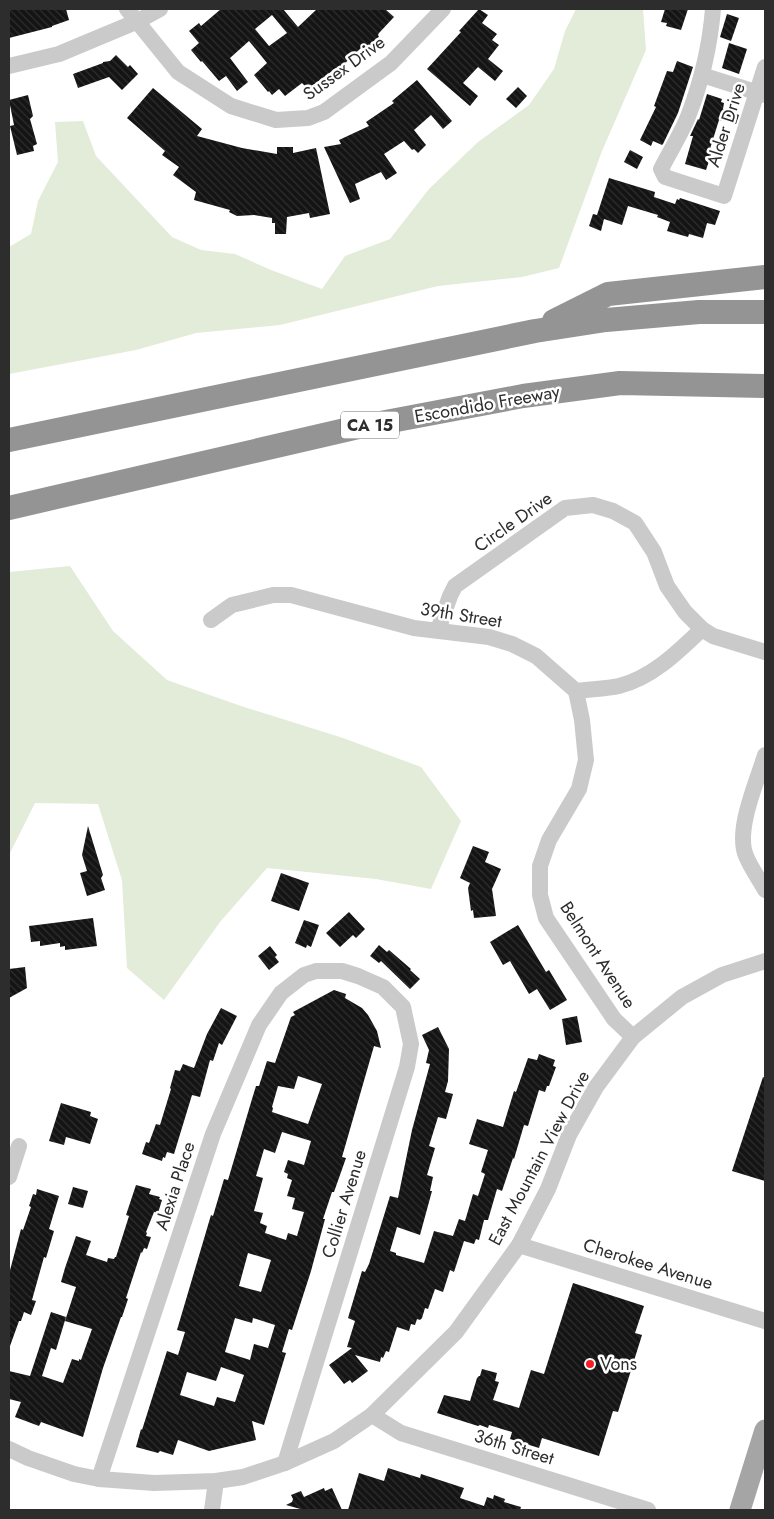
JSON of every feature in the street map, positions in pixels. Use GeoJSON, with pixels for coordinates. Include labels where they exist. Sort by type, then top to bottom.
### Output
{"type":"FeatureCollection","features":[{"type":"Feature","properties":{"kind":"highway"},"geometry":{"type":"LineString","coordinates":[[535,331],[608,294],[765,277]]}},
{"type":"Feature","properties":{"kind":"highway"},"geometry":{"type":"LineString","coordinates":[[9,440],[535,331],[606,320],[698,312],[765,312]]}},
{"type":"Feature","properties":{"kind":"highway","name":"Escondido Freeway"},"geometry":{"type":"LineString","coordinates":[[9,508],[354,428],[523,396],[620,383],[765,386]]}},
{"type":"Feature","properties":{"kind":"highway"},"geometry":{"type":"LineString","coordinates":[[738,386],[765,395]]}},
{"type":"Feature","properties":{"kind":"main road"},"geometry":{"type":"LineString","coordinates":[[740,1510],[765,1430]]}},
{"type":"Feature","properties":{"kind":"street","name":"Sussex Drive"},"geometry":{"type":"LineString","coordinates":[[127,9],[178,72],[231,106],[276,120],[308,118],[324,112],[391,63],[443,9]]}},
{"type":"Feature","properties":{"kind":"street"},"geometry":{"type":"LineString","coordinates":[[9,66],[58,54],[138,21],[160,9]]}},
{"type":"Feature","properties":{"kind":"street"},"geometry":{"type":"LineString","coordinates":[[713,9],[711,33],[702,75],[761,94]]}},
{"type":"Feature","properties":{"kind":"street","name":"Alder Drive"},"geometry":{"type":"LineString","coordinates":[[702,75],[689,115],[661,169],[665,177],[724,196],[761,94],[765,67]]}},
{"type":"Feature","properties":{"kind":"street","name":"Circle Drive"},"geometry":{"type":"LineString","coordinates":[[438,630],[455,586],[565,508],[593,505],[613,511],[636,522],[654,552],[667,586],[685,612],[702,629]]}},
{"type":"Feature","properties":{"kind":"street","name":"39th Street"},"geometry":{"type":"LineString","coordinates":[[211,620],[232,605],[273,595],[291,595],[414,628],[489,637],[512,644],[536,656],[576,691]]}},
{"type":"Feature","properties":{"kind":"street"},"geometry":{"type":"LineString","coordinates":[[576,691],[619,686],[639,679],[674,656],[702,629],[713,636],[765,652]]}},
{"type":"Feature","properties":{"kind":"street","name":"Belmont Avenue"},"geometry":{"type":"LineString","coordinates":[[576,691],[582,720],[586,760],[579,789],[549,840],[540,866],[540,894],[546,918],[614,1019],[633,1036]]}},
{"type":"Feature","properties":{"kind":"street"},"geometry":{"type":"LineString","coordinates":[[765,756],[744,823],[742,838],[746,855],[765,890]]}},
{"type":"Feature","properties":{"kind":"street","name":"East Mountain View Drive"},"geometry":{"type":"LineString","coordinates":[[9,1449],[28,1458],[74,1474],[99,1479],[154,1483],[216,1482],[243,1477],[286,1463],[334,1441],[372,1415],[456,1332],[518,1245],[548,1189],[569,1135],[596,1087],[633,1036],[682,997],[722,975],[765,961]]}},
{"type":"Feature","properties":{"kind":"street","name":"Alexia Place"},"geometry":{"type":"LineString","coordinates":[[99,1479],[213,1134],[259,1025],[281,993],[304,976],[316,971],[342,971],[358,976]]}},
{"type":"Feature","properties":{"kind":"street","name":"Collier Avenue"},"geometry":{"type":"LineString","coordinates":[[286,1463],[407,1067],[411,1044],[403,1007],[383,987],[358,976]]}},
{"type":"Feature","properties":{"kind":"street"},"geometry":{"type":"LineString","coordinates":[[9,1177],[19,1146]]}},
{"type":"Feature","properties":{"kind":"street","name":"Cherokee Avenue"},"geometry":{"type":"LineString","coordinates":[[518,1245],[765,1321]]}},
{"type":"Feature","properties":{"kind":"street","name":"36th Street"},"geometry":{"type":"LineString","coordinates":[[372,1415],[401,1433],[648,1510]]}},
{"type":"Feature","properties":{"kind":"street"},"geometry":{"type":"LineString","coordinates":[[212,1510],[216,1482]]}},
{"type":"Feature","properties":{"kind":"green space"},"geometry":{"type":"Polygon","coordinates":[[[576,9],[643,9],[646,50],[602,151],[559,268],[522,277],[438,286],[280,325],[196,333],[136,350],[9,374],[9,247],[31,234],[38,201],[58,162],[55,122],[83,121],[96,156],[172,237],[201,250],[235,254],[322,289],[345,256],[390,239],[429,189],[478,142],[529,105],[554,69],[565,31],[576,9]]]}},
{"type":"Feature","properties":{"kind":"green space"},"geometry":{"type":"Polygon","coordinates":[[[70,566],[113,631],[167,680],[241,706],[343,738],[421,767],[461,821],[431,889],[376,879],[267,868],[220,922],[164,1000],[127,968],[122,880],[98,804],[35,803],[9,855],[9,572],[70,566]]]}},
{"type":"Feature","properties":{"kind":"building"},"geometry":{"type":"Polygon","coordinates":[[[9,9],[66,9],[69,20],[52,27],[9,38],[9,9]]]}},
{"type":"Feature","properties":{"kind":"building"},"geometry":{"type":"Polygon","coordinates":[[[221,9],[283,9],[298,27],[317,9],[385,9],[394,17],[379,33],[379,37],[364,51],[361,48],[338,70],[336,68],[308,89],[302,83],[285,96],[279,89],[272,95],[254,75],[267,63],[249,41],[230,58],[248,82],[237,91],[226,76],[219,81],[191,50],[199,43],[189,31],[199,23],[201,26],[221,9]],[[272,15],[255,29],[269,46],[287,33],[272,15]]]}},
{"type":"Feature","properties":{"kind":"building"},"geometry":{"type":"Polygon","coordinates":[[[479,9],[488,15],[482,23],[497,34],[492,40],[499,45],[488,59],[503,71],[495,81],[478,67],[463,83],[478,96],[470,106],[427,69],[479,9]]]}},
{"type":"Feature","properties":{"kind":"building"},"geometry":{"type":"Polygon","coordinates":[[[665,9],[688,9],[681,30],[666,26],[667,23],[661,22],[665,9]]]}},
{"type":"Feature","properties":{"kind":"building"},"geometry":{"type":"Polygon","coordinates":[[[727,14],[739,18],[731,41],[720,37],[727,14]]]}},
{"type":"Feature","properties":{"kind":"building"},"geometry":{"type":"Polygon","coordinates":[[[729,43],[747,49],[739,74],[722,68],[729,43]]]}},
{"type":"Feature","properties":{"kind":"building"},"geometry":{"type":"Polygon","coordinates":[[[116,55],[128,67],[130,65],[138,74],[122,90],[109,77],[78,88],[73,74],[110,61],[116,55]]]}},
{"type":"Feature","properties":{"kind":"building"},"geometry":{"type":"Polygon","coordinates":[[[677,61],[693,67],[678,113],[663,144],[653,141],[651,146],[640,140],[656,107],[654,106],[667,71],[673,72],[677,61]]]}},
{"type":"Feature","properties":{"kind":"building"},"geometry":{"type":"Polygon","coordinates":[[[417,80],[452,121],[443,129],[431,115],[414,130],[426,145],[418,153],[414,149],[412,150],[404,141],[384,154],[397,173],[386,180],[381,172],[355,184],[360,199],[350,203],[324,147],[341,144],[339,140],[369,126],[366,122],[394,103],[392,101],[417,80]]]}},
{"type":"Feature","properties":{"kind":"building"},"geometry":{"type":"Polygon","coordinates":[[[518,87],[527,96],[516,108],[506,99],[518,87]]]}},
{"type":"Feature","properties":{"kind":"building"},"geometry":{"type":"Polygon","coordinates":[[[153,88],[202,129],[197,136],[242,148],[277,154],[277,147],[293,147],[293,153],[316,148],[330,214],[310,218],[309,213],[287,217],[286,234],[275,234],[275,223],[272,223],[272,218],[254,215],[237,216],[229,212],[230,210],[194,200],[196,192],[173,175],[179,167],[162,155],[165,151],[127,118],[153,88]]]}},
{"type":"Feature","properties":{"kind":"building"},"geometry":{"type":"Polygon","coordinates":[[[707,94],[722,99],[721,102],[724,103],[723,109],[739,115],[736,124],[719,120],[709,152],[712,152],[706,170],[685,164],[693,136],[690,136],[699,120],[707,94]]]}},
{"type":"Feature","properties":{"kind":"building"},"geometry":{"type":"Polygon","coordinates":[[[28,95],[33,116],[30,119],[37,144],[33,146],[34,151],[17,155],[10,126],[14,125],[9,100],[28,95]]]}},
{"type":"Feature","properties":{"kind":"building"},"geometry":{"type":"Polygon","coordinates":[[[630,150],[643,157],[637,169],[624,162],[630,150]]]}},
{"type":"Feature","properties":{"kind":"building"},"geometry":{"type":"Polygon","coordinates":[[[609,178],[655,192],[654,197],[675,204],[677,199],[679,200],[680,198],[720,211],[715,225],[707,223],[703,238],[689,234],[688,237],[667,231],[670,222],[657,217],[658,215],[628,206],[622,225],[604,219],[601,231],[589,226],[593,214],[597,215],[609,178]]]}},
{"type":"Feature","properties":{"kind":"building"},"geometry":{"type":"Polygon","coordinates":[[[88,826],[103,875],[101,878],[105,890],[87,896],[80,873],[87,871],[82,855],[88,826]]]}},
{"type":"Feature","properties":{"kind":"building"},"geometry":{"type":"Polygon","coordinates":[[[473,846],[489,852],[485,862],[501,869],[492,889],[496,916],[474,918],[473,910],[471,911],[468,888],[470,883],[460,878],[473,846]]]}},
{"type":"Feature","properties":{"kind":"building"},"geometry":{"type":"Polygon","coordinates":[[[281,873],[309,883],[299,911],[271,901],[281,873]]]}},
{"type":"Feature","properties":{"kind":"building"},"geometry":{"type":"Polygon","coordinates":[[[349,912],[365,929],[356,938],[353,935],[340,947],[326,933],[349,912]]]}},
{"type":"Feature","properties":{"kind":"building"},"geometry":{"type":"Polygon","coordinates":[[[93,918],[97,946],[65,950],[65,946],[60,947],[60,943],[40,946],[40,941],[31,942],[29,926],[93,918]]]}},
{"type":"Feature","properties":{"kind":"building"},"geometry":{"type":"Polygon","coordinates":[[[304,920],[319,925],[311,947],[307,945],[306,948],[295,943],[304,920]]]}},
{"type":"Feature","properties":{"kind":"building"},"geometry":{"type":"Polygon","coordinates":[[[518,925],[546,972],[549,970],[567,1000],[550,1010],[537,989],[529,994],[510,961],[503,965],[490,942],[518,925]]]}},
{"type":"Feature","properties":{"kind":"building"},"geometry":{"type":"Polygon","coordinates":[[[379,945],[387,952],[389,950],[420,979],[410,989],[381,961],[379,963],[370,956],[379,945]]]}},
{"type":"Feature","properties":{"kind":"building"},"geometry":{"type":"Polygon","coordinates":[[[270,946],[277,955],[275,957],[279,962],[269,970],[258,956],[270,946]]]}},
{"type":"Feature","properties":{"kind":"building"},"geometry":{"type":"Polygon","coordinates":[[[25,967],[27,988],[9,998],[9,969],[25,967]]]}},
{"type":"Feature","properties":{"kind":"building"},"geometry":{"type":"Polygon","coordinates":[[[334,990],[346,994],[345,998],[362,1008],[368,1015],[377,1031],[381,1048],[374,1046],[342,1157],[346,1158],[323,1219],[325,1219],[311,1271],[292,1330],[289,1329],[282,1352],[286,1353],[264,1425],[252,1421],[256,1440],[209,1451],[178,1440],[173,1455],[136,1447],[167,1351],[178,1355],[185,1332],[177,1330],[211,1215],[213,1216],[224,1179],[228,1180],[256,1086],[259,1086],[267,1061],[275,1063],[291,1017],[295,1015],[293,1012],[334,990]],[[298,1076],[294,1089],[278,1086],[272,1112],[308,1124],[322,1084],[298,1076]],[[282,1132],[275,1153],[264,1149],[256,1176],[263,1178],[254,1211],[263,1213],[260,1223],[267,1226],[265,1233],[286,1240],[288,1233],[297,1236],[304,1212],[292,1209],[295,1198],[287,1196],[292,1180],[287,1178],[288,1174],[284,1172],[288,1160],[304,1165],[311,1141],[282,1132]],[[248,1253],[239,1286],[261,1292],[271,1260],[248,1253]],[[235,1318],[225,1352],[250,1360],[254,1344],[268,1348],[275,1325],[253,1318],[252,1323],[235,1318]],[[221,1367],[216,1381],[187,1372],[180,1395],[214,1406],[217,1397],[235,1402],[244,1375],[221,1367]]]}},
{"type":"Feature","properties":{"kind":"building"},"geometry":{"type":"Polygon","coordinates":[[[221,1008],[237,1016],[222,1045],[219,1043],[213,1061],[210,1060],[200,1097],[192,1095],[174,1154],[167,1152],[162,1161],[142,1154],[146,1142],[149,1143],[156,1124],[160,1125],[175,1070],[180,1071],[183,1064],[194,1068],[207,1034],[221,1008]]]}},
{"type":"Feature","properties":{"kind":"building"},"geometry":{"type":"Polygon","coordinates":[[[577,1016],[582,1042],[566,1045],[562,1019],[577,1016]]]}},
{"type":"Feature","properties":{"kind":"building"},"geometry":{"type":"Polygon","coordinates":[[[438,1027],[449,1049],[448,1081],[445,1092],[453,1094],[446,1119],[438,1117],[429,1146],[435,1148],[427,1175],[433,1177],[430,1191],[432,1191],[420,1235],[397,1227],[390,1251],[396,1253],[396,1255],[424,1263],[434,1231],[453,1236],[459,1219],[465,1221],[473,1194],[478,1196],[485,1174],[481,1172],[488,1150],[469,1144],[477,1119],[503,1127],[514,1091],[516,1092],[528,1058],[537,1060],[539,1054],[555,1060],[553,1066],[556,1067],[545,1092],[539,1090],[528,1126],[524,1125],[502,1191],[497,1189],[488,1220],[484,1220],[479,1240],[476,1239],[474,1244],[464,1241],[454,1272],[450,1270],[443,1292],[435,1289],[428,1309],[425,1308],[422,1318],[420,1320],[417,1319],[415,1325],[411,1324],[409,1331],[397,1327],[389,1352],[386,1351],[383,1358],[381,1357],[380,1362],[355,1355],[368,1371],[352,1383],[350,1380],[344,1384],[329,1365],[352,1348],[347,1347],[355,1321],[348,1318],[362,1271],[365,1272],[369,1264],[390,1196],[398,1198],[412,1130],[430,1064],[426,1063],[429,1050],[422,1035],[438,1027]]]}},
{"type":"Feature","properties":{"kind":"building"},"geometry":{"type":"Polygon","coordinates":[[[763,1077],[765,1078],[765,1181],[732,1171],[763,1077]]]}},
{"type":"Feature","properties":{"kind":"building"},"geometry":{"type":"Polygon","coordinates":[[[61,1103],[91,1112],[90,1116],[98,1119],[90,1144],[66,1137],[64,1145],[49,1141],[61,1103]]]}},
{"type":"Feature","properties":{"kind":"building"},"geometry":{"type":"Polygon","coordinates":[[[136,1185],[151,1189],[149,1194],[160,1197],[159,1199],[162,1200],[158,1213],[154,1212],[146,1232],[146,1236],[151,1237],[147,1249],[144,1248],[141,1252],[126,1298],[128,1299],[103,1368],[83,1437],[41,1422],[39,1426],[15,1417],[21,1402],[9,1399],[9,1371],[30,1376],[51,1312],[66,1317],[56,1350],[51,1348],[42,1376],[63,1383],[72,1359],[81,1360],[92,1329],[65,1321],[76,1287],[61,1282],[65,1268],[76,1236],[91,1241],[86,1255],[107,1262],[108,1258],[114,1259],[116,1257],[129,1216],[126,1215],[136,1185]]]}},
{"type":"Feature","properties":{"kind":"building"},"geometry":{"type":"Polygon","coordinates":[[[73,1187],[88,1191],[83,1208],[68,1204],[73,1187]]]}},
{"type":"Feature","properties":{"kind":"building"},"geometry":{"type":"Polygon","coordinates":[[[37,1189],[59,1196],[49,1229],[54,1231],[46,1258],[44,1257],[32,1300],[36,1301],[31,1315],[24,1312],[10,1346],[9,1274],[21,1229],[23,1230],[31,1207],[29,1206],[33,1194],[36,1195],[37,1189]]]}},
{"type":"Feature","properties":{"kind":"building","name":"Vons"},"geometry":{"type":"Polygon","coordinates":[[[573,1283],[644,1306],[635,1333],[642,1335],[618,1412],[613,1411],[599,1456],[542,1438],[539,1448],[510,1439],[512,1432],[489,1425],[488,1428],[478,1426],[437,1413],[444,1395],[470,1401],[477,1378],[480,1376],[482,1369],[497,1373],[495,1381],[499,1382],[493,1400],[519,1408],[531,1370],[544,1374],[573,1283]]]}},
{"type":"Feature","properties":{"kind":"building"},"geometry":{"type":"Polygon","coordinates":[[[388,1468],[420,1478],[421,1474],[464,1488],[460,1498],[484,1506],[487,1497],[493,1499],[494,1495],[505,1499],[504,1502],[521,1507],[520,1510],[348,1510],[359,1473],[384,1481],[388,1468]]]}},
{"type":"Feature","properties":{"kind":"building"},"geometry":{"type":"Polygon","coordinates":[[[324,1488],[325,1491],[332,1488],[342,1510],[304,1510],[286,1505],[292,1502],[291,1495],[301,1491],[304,1497],[324,1488]]]}},
{"type":"Feature","properties":{"kind":"place","name":"Vons"},"geometry":{"type":"Point","coordinates":[590,1364]}}]}
